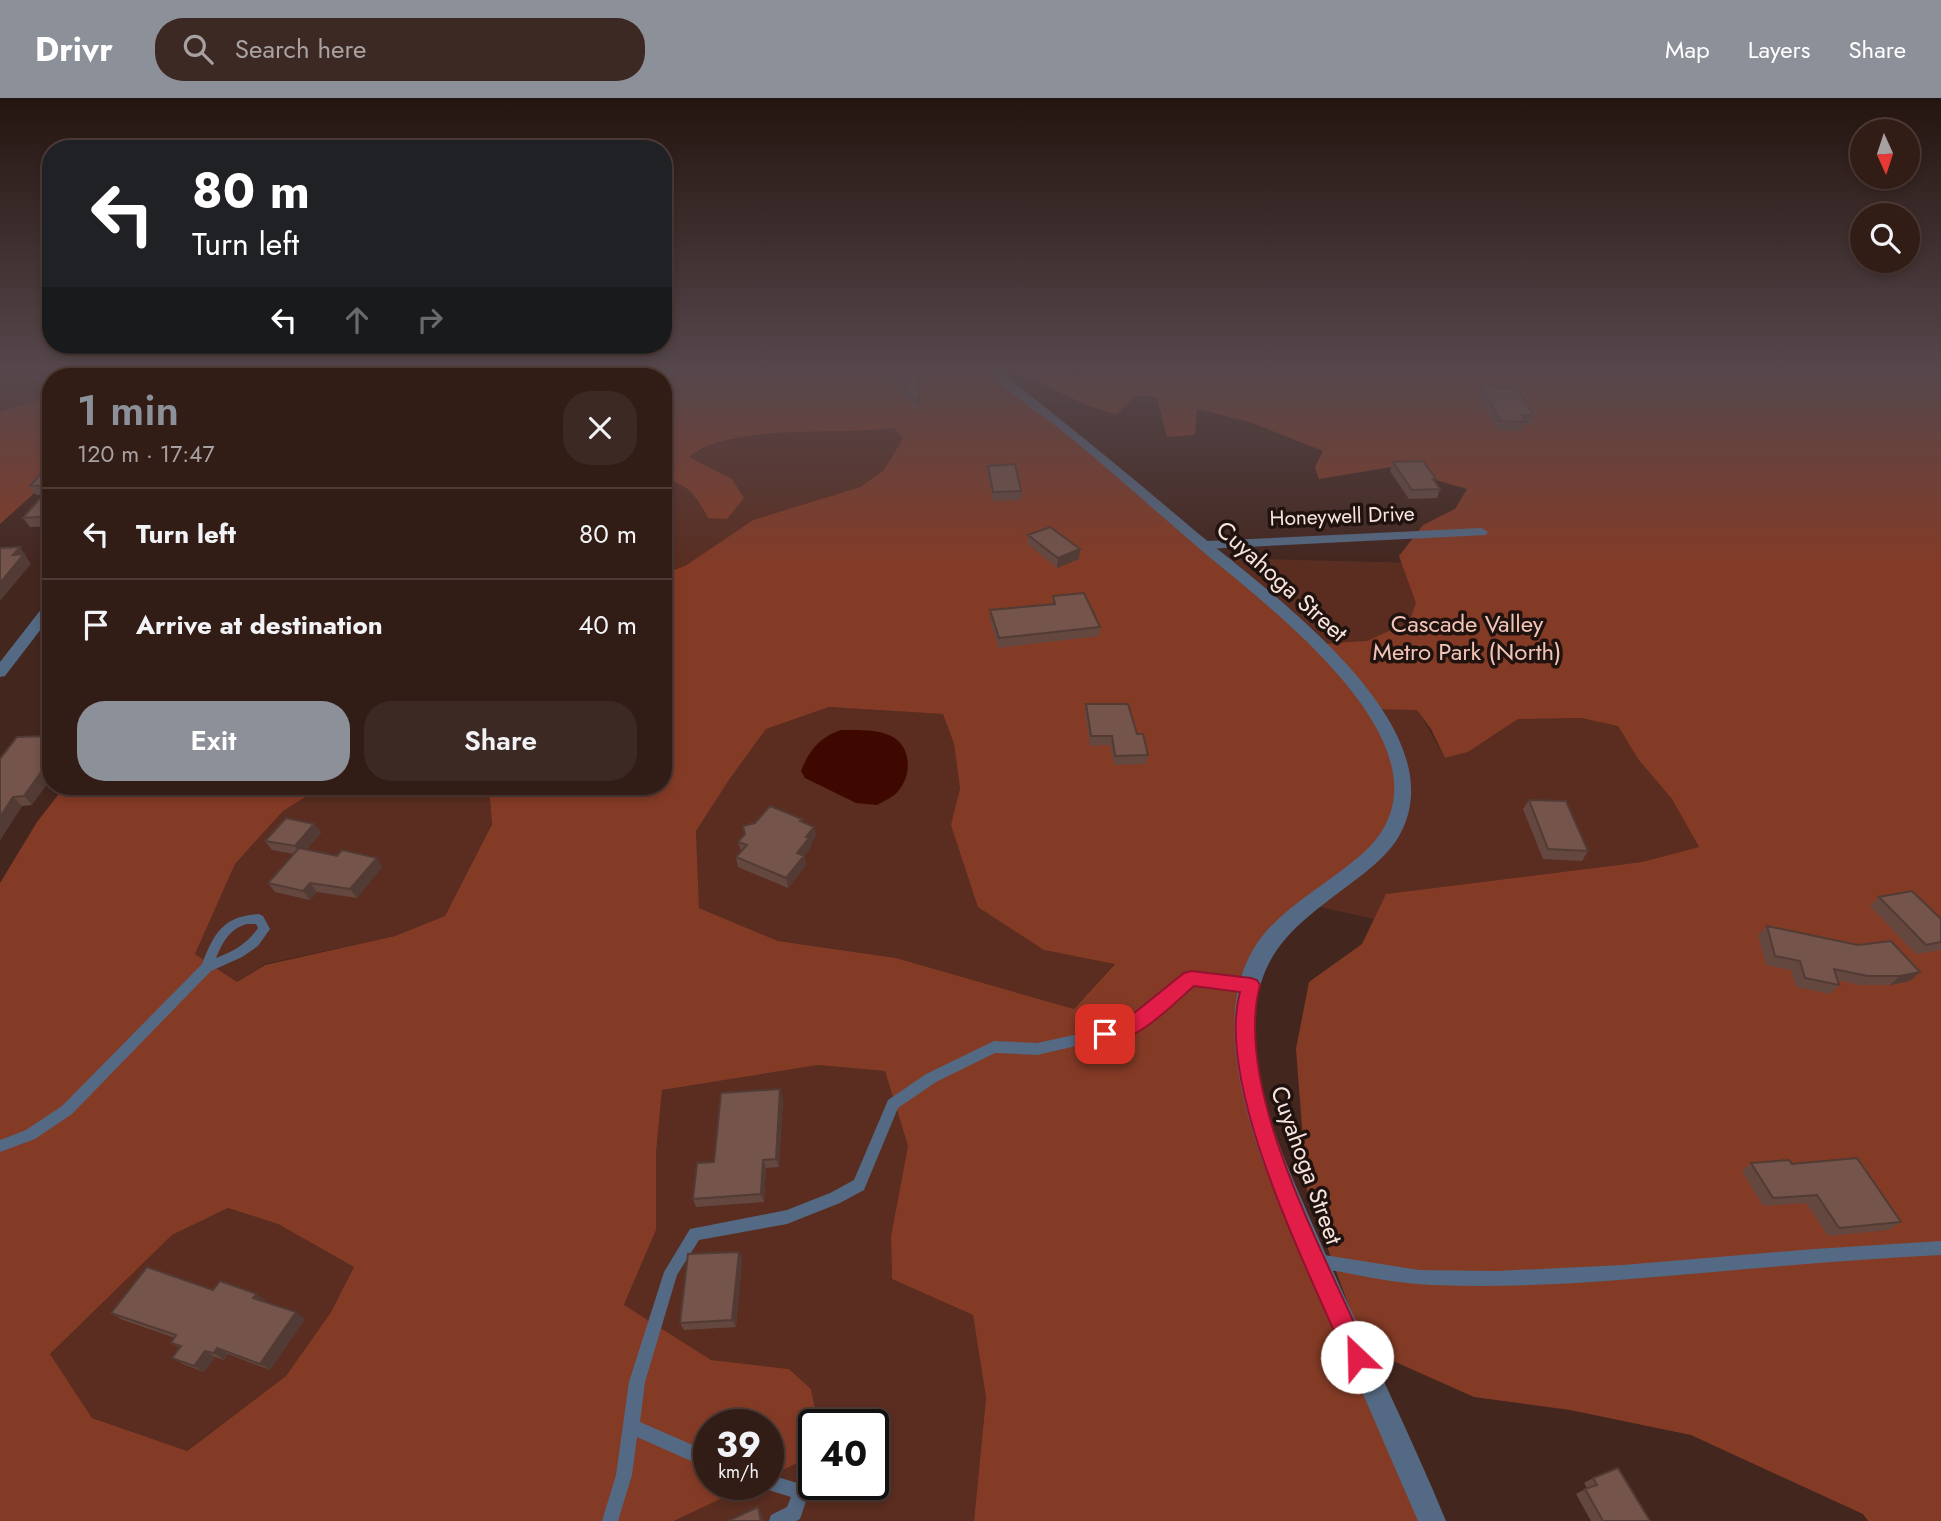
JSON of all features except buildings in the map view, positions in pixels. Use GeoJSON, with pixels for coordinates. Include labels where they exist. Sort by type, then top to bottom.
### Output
{"type":"FeatureCollection","features":[{"type":"Feature","properties":{"kind":"street","name":"Cuyahoga Street"},"geometry":{"type":"LineString","coordinates":[[1073,436],[1206,545],[1312,637],[1351,679],[1387,733],[1399,762],[1403,782],[1402,804],[1395,825],[1384,842],[1367,859],[1283,927],[1264,950],[1246,1003],[1245,1035],[1257,1113],[1315,1260],[1432,1521]]}},
{"type":"Feature","properties":{"kind":"street","name":"Honeywell Drive"},"geometry":{"type":"LineString","coordinates":[[1206,545],[1481,532]]}},
{"type":"Feature","properties":{"kind":"street"},"geometry":{"type":"LineString","coordinates":[[0,672],[42,618]]}},
{"type":"Feature","properties":{"kind":"lane"},"geometry":{"type":"LineString","coordinates":[[0,1146],[30,1135],[67,1110],[208,967],[238,954],[254,943],[264,929],[259,919],[242,919],[226,930],[216,943],[208,967]]}},
{"type":"Feature","properties":{"kind":"lane"},"geometry":{"type":"LineString","coordinates":[[610,1521],[624,1475],[637,1382],[671,1272],[695,1234],[787,1217],[835,1198],[859,1185],[893,1104],[931,1078],[994,1046],[1037,1049],[1128,1029],[1191,978],[1251,985]]}},
{"type":"Feature","properties":{"kind":"lane"},"geometry":{"type":"LineString","coordinates":[[1315,1260],[1430,1278],[1535,1278],[1853,1251],[1941,1248]]}},
{"type":"Feature","properties":{"kind":"lane"},"geometry":{"type":"LineString","coordinates":[[631,1426],[693,1454]]}},
{"type":"Feature","properties":{"kind":"lane"},"geometry":{"type":"LineString","coordinates":[[777,1521],[794,1513],[802,1492],[784,1487]]}},
{"type":"Feature","properties":{"kind":"green space"},"geometry":{"type":"Polygon","coordinates":[[[0,436],[42,436],[42,486],[0,524],[0,436]]]}},
{"type":"Feature","properties":{"kind":"green space"},"geometry":{"type":"Polygon","coordinates":[[[672,436],[749,436],[708,446],[689,457],[732,479],[744,498],[727,519],[708,518],[686,488],[672,481],[672,436]]]}},
{"type":"Feature","properties":{"kind":"green space"},"geometry":{"type":"Polygon","coordinates":[[[902,436],[1071,436],[1319,644],[1367,641],[1409,622],[1416,603],[1399,556],[1423,525],[1455,509],[1467,489],[1391,467],[1319,479],[1315,467],[1323,451],[1286,436],[1941,436],[1941,1521],[1868,1521],[1863,1514],[1691,1435],[1570,1410],[1474,1397],[1364,1348],[1307,1191],[1296,1049],[1309,982],[1362,944],[1386,894],[1642,862],[1699,847],[1672,799],[1638,759],[1618,726],[1581,718],[1518,719],[1468,752],[1445,758],[1431,729],[1417,710],[1374,709],[1399,762],[1396,825],[1283,927],[1253,978],[1249,1073],[1432,1521],[974,1521],[986,1398],[973,1315],[892,1279],[891,1236],[908,1146],[885,1071],[818,1065],[662,1090],[656,1153],[656,1230],[624,1305],[711,1360],[789,1369],[811,1389],[815,1409],[798,1409],[798,1463],[784,1469],[784,1409],[693,1409],[693,1500],[718,1500],[674,1521],[0,1521],[0,883],[37,822],[58,795],[309,795],[283,811],[235,864],[195,954],[237,982],[265,965],[395,936],[445,916],[492,824],[490,795],[672,795],[672,571],[685,566],[753,520],[860,487],[884,470],[902,436]],[[829,707],[766,729],[696,831],[699,908],[778,941],[896,958],[1074,1009],[1115,964],[1044,950],[978,907],[951,825],[960,789],[954,744],[943,714],[829,707]],[[228,1208],[172,1235],[50,1354],[92,1418],[187,1451],[286,1376],[331,1312],[354,1267],[278,1224],[228,1208]]]}},
{"type":"Feature","properties":{"kind":"green space","name":"Cascade Valley Metro Park (North)"},"geometry":{"type":"Polygon","coordinates":[[[1834,436],[1941,436],[1941,716],[1418,710],[1445,758],[1468,752],[1518,719],[1581,718],[1618,726],[1638,759],[1672,799],[1699,847],[1642,862],[1387,894],[1374,919],[1311,905],[1370,859],[1381,848],[1396,824],[1403,787],[1394,749],[1375,711],[1347,675],[1314,640],[1220,558],[1927,576],[1855,519],[1936,517],[1834,436]]]}},
{"type":"Feature","properties":{"kind":"green space"},"geometry":{"type":"Polygon","coordinates":[[[736,437],[903,438],[884,470],[860,487],[753,520],[685,566],[672,571],[672,481],[687,488],[703,508],[732,479],[689,457],[736,437]]]}},
{"type":"Feature","properties":{"kind":"green space"},"geometry":{"type":"Polygon","coordinates":[[[829,707],[943,714],[954,744],[960,789],[952,825],[964,856],[1044,950],[1115,963],[1074,1009],[896,958],[778,941],[699,908],[696,831],[766,729],[829,707]]]}},
{"type":"Feature","properties":{"kind":"green space"},"geometry":{"type":"Polygon","coordinates":[[[309,795],[490,795],[492,823],[445,916],[395,936],[265,964],[237,982],[195,954],[235,864],[283,811],[309,795]]]}},
{"type":"Feature","properties":{"kind":"green space"},"geometry":{"type":"Polygon","coordinates":[[[818,1065],[885,1071],[908,1146],[891,1236],[892,1279],[973,1315],[986,1398],[974,1521],[674,1521],[718,1500],[784,1500],[784,1469],[798,1463],[798,1500],[889,1500],[889,1409],[815,1409],[811,1389],[789,1369],[711,1360],[624,1306],[656,1230],[656,1153],[662,1090],[818,1065]]]}},
{"type":"Feature","properties":{"kind":"green space"},"geometry":{"type":"Polygon","coordinates":[[[228,1208],[278,1224],[354,1267],[331,1312],[286,1376],[186,1451],[92,1418],[50,1354],[172,1235],[228,1208]]]}},
{"type":"Feature","properties":{"kind":"shaded area"},"geometry":{"type":"Polygon","coordinates":[[[841,730],[883,733],[902,745],[906,752],[908,768],[903,783],[894,795],[877,805],[856,803],[805,778],[801,771],[812,751],[827,736],[841,730]]]}},
{"type":"Feature","properties":{"kind":"route"},"geometry":{"type":"LineString","coordinates":[[1105,1034],[1128,1029],[1191,978],[1251,985],[1246,1003],[1245,1035],[1257,1113],[1293,1208],[1357,1357]]}}]}
